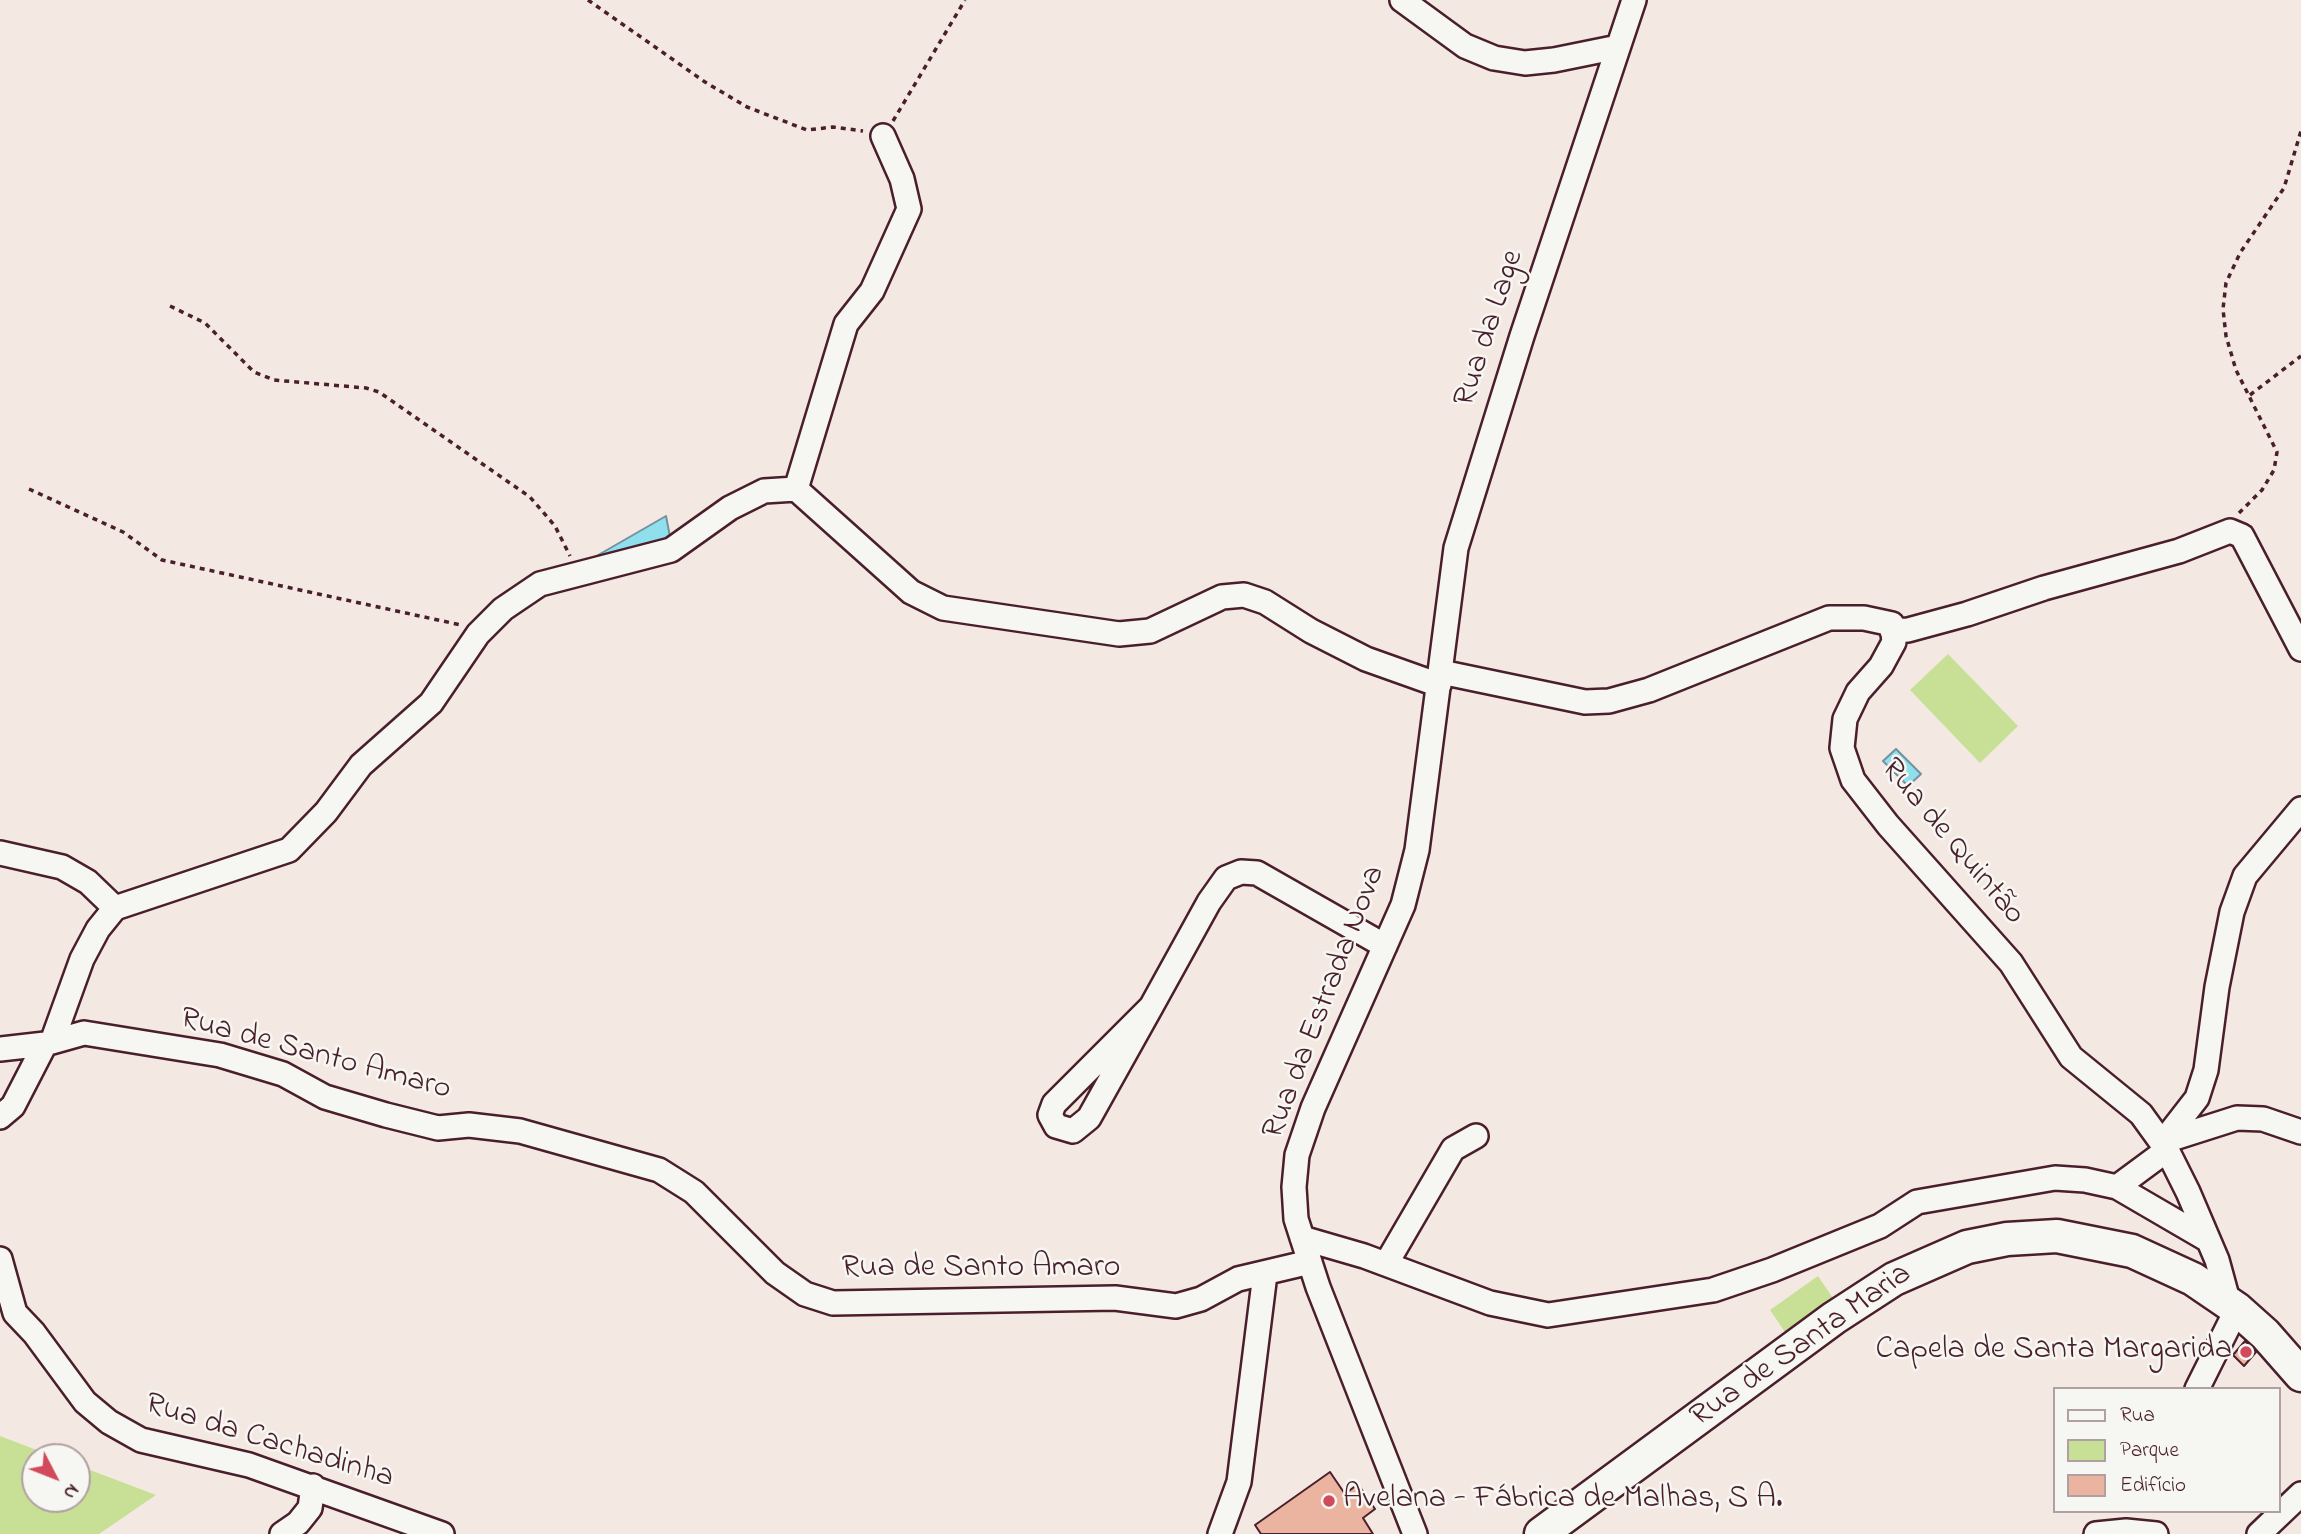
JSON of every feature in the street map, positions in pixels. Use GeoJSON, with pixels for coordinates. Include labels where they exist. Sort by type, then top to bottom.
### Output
{"type":"FeatureCollection","features":[{"type":"Feature","properties":{"kind":"main road","name":"Rua de Santa Maria"},"geometry":{"type":"LineString","coordinates":[[1541,1534],[1835,1318],[1895,1279],[1931,1260],[1967,1247],[2007,1239],[2057,1236],[2091,1240],[2164,1264],[2233,1307],[2265,1334],[2301,1375]]}},
{"type":"Feature","properties":{"kind":"street"},"geometry":{"type":"LineString","coordinates":[[1402,0],[1465,46],[1494,58],[1525,63],[1554,61],[1618,47]]}},
{"type":"Feature","properties":{"kind":"street","name":"Rua da Lage"},"geometry":{"type":"LineString","coordinates":[[1440,678],[1456,548],[1472,490],[1634,0]]}},
{"type":"Feature","properties":{"kind":"street"},"geometry":{"type":"LineString","coordinates":[[796,489],[841,336],[846,324],[872,291],[909,209],[902,178],[883,136]]}},
{"type":"Feature","properties":{"kind":"street"},"geometry":{"type":"LineString","coordinates":[[0,1117],[13,1105],[48,1043],[82,959],[98,929],[115,908],[289,850],[326,812],[361,765],[431,703],[478,634],[503,609],[540,584],[671,550],[730,508],[764,491],[796,489],[911,592],[943,608],[1119,634],[1150,631],[1222,597],[1244,596],[1265,603],[1311,631],[1366,659],[1440,678],[1573,699],[1609,701],[1649,690],[1829,618],[1864,618],[1892,624],[1892,631],[1908,630],[1967,614],[2043,588],[2179,551],[2230,531],[2242,536],[2301,649]]}},
{"type":"Feature","properties":{"kind":"street","name":"Rua de Quintão"},"geometry":{"type":"LineString","coordinates":[[1892,631],[1894,642],[1881,666],[1858,692],[1845,719],[1842,748],[1853,780],[1888,825],[2011,963],[2071,1057],[2141,1114],[2164,1147],[2208,1240],[2233,1307]]}},
{"type":"Feature","properties":{"kind":"street","name":"Rua da Estrada Nova"},"geometry":{"type":"LineString","coordinates":[[1415,1534],[1302,1238],[1296,1208],[1297,1155],[1313,1108],[1403,905],[1418,850],[1440,678]]}},
{"type":"Feature","properties":{"kind":"street"},"geometry":{"type":"LineString","coordinates":[[2117,1187],[2164,1147],[2197,1098],[2206,1070],[2232,912],[2245,876],[2297,824]]}},
{"type":"Feature","properties":{"kind":"street"},"geometry":{"type":"LineString","coordinates":[[0,853],[62,867],[88,882],[115,908]]}},
{"type":"Feature","properties":{"kind":"street"},"geometry":{"type":"LineString","coordinates":[[1151,1007],[1054,1104],[1050,1115],[1056,1126],[1073,1131],[1089,1118],[1151,1007],[1209,902],[1226,878],[1241,872],[1257,873],[1385,946]]}},
{"type":"Feature","properties":{"kind":"street","name":"Rua de Santo Amaro"},"geometry":{"type":"LineString","coordinates":[[0,1049],[48,1043],[84,1033],[220,1055],[284,1074],[325,1097],[386,1115],[438,1128],[468,1125],[520,1131],[659,1170],[694,1192],[775,1273],[805,1294],[833,1303],[1115,1298],[1176,1306],[1201,1299],[1238,1279],[1310,1262]]}},
{"type":"Feature","properties":{"kind":"street"},"geometry":{"type":"LineString","coordinates":[[2164,1147],[2236,1118],[2263,1119],[2301,1132]]}},
{"type":"Feature","properties":{"kind":"street"},"geometry":{"type":"LineString","coordinates":[[1386,1264],[1453,1149],[1476,1136]]}},
{"type":"Feature","properties":{"kind":"street"},"geometry":{"type":"LineString","coordinates":[[1302,1238],[1386,1264],[1490,1303],[1548,1315],[1713,1290],[1772,1270],[1880,1226],[1917,1202],[2055,1178],[2085,1180],[2117,1187],[2208,1240]]}},
{"type":"Feature","properties":{"kind":"street","name":"Rua da Cachadinha"},"geometry":{"type":"LineString","coordinates":[[0,1259],[15,1313],[34,1333],[85,1402],[109,1422],[141,1440],[249,1465],[442,1534]]}},
{"type":"Feature","properties":{"kind":"street"},"geometry":{"type":"LineString","coordinates":[[1220,1534],[1239,1482],[1265,1274]]}},
{"type":"Feature","properties":{"kind":"street"},"geometry":{"type":"LineString","coordinates":[[2198,1387],[2233,1307]]}},
{"type":"Feature","properties":{"kind":"street"},"geometry":{"type":"LineString","coordinates":[[282,1534],[310,1508],[313,1486]]}},
{"type":"Feature","properties":{"kind":"street"},"geometry":{"type":"LineString","coordinates":[[2268,1532],[2301,1494]]}},
{"type":"Feature","properties":{"kind":"street"},"geometry":{"type":"LineString","coordinates":[[2096,1534],[2131,1521],[2156,1534]]}},
{"type":"Feature","properties":{"kind":"path"},"geometry":{"type":"LineString","coordinates":[[589,0],[705,82],[747,107],[807,130],[833,127],[883,136],[965,0]]}},
{"type":"Feature","properties":{"kind":"path"},"geometry":{"type":"LineString","coordinates":[[2230,531],[2236,516],[2262,490],[2274,470],[2277,452],[2236,370],[2226,336],[2223,309],[2227,283],[2240,253],[2284,188],[2301,131]]}},
{"type":"Feature","properties":{"kind":"path"},"geometry":{"type":"LineString","coordinates":[[170,306],[205,323],[254,372],[274,380],[366,388],[379,392],[399,405],[530,497],[555,526],[577,575]]}},
{"type":"Feature","properties":{"kind":"path"},"geometry":{"type":"LineString","coordinates":[[2250,396],[2301,356]]}},
{"type":"Feature","properties":{"kind":"path"},"geometry":{"type":"LineString","coordinates":[[29,489],[123,532],[162,560],[463,626],[478,634]]}},
{"type":"Feature","properties":{"kind":"green space"},"geometry":{"type":"Polygon","coordinates":[[[1948,654],[2018,726],[1980,763],[1910,690],[1948,654]]]}},
{"type":"Feature","properties":{"kind":"green space"},"geometry":{"type":"Polygon","coordinates":[[[1818,1276],[1837,1304],[1789,1338],[1770,1310],[1818,1276]]]}},
{"type":"Feature","properties":{"kind":"green space"},"geometry":{"type":"Polygon","coordinates":[[[0,1436],[21,1444],[21,1513],[91,1513],[91,1470],[156,1495],[99,1534],[0,1534],[0,1436]]]}},
{"type":"Feature","properties":{"kind":"water"},"geometry":{"type":"Polygon","coordinates":[[[666,516],[671,542],[594,565],[593,558],[666,516]]]}},
{"type":"Feature","properties":{"kind":"water"},"geometry":{"type":"Polygon","coordinates":[[[1896,749],[1921,774],[1908,786],[1883,761],[1896,749]]]}},
{"type":"Feature","properties":{"kind":"building","name":"Capela de Santa Margarida"},"geometry":{"type":"Polygon","coordinates":[[[2245,1341],[2256,1352],[2244,1366],[2233,1355],[2245,1341]]]}},
{"type":"Feature","properties":{"kind":"building","name":"Avelana - Fábrica de Malhas, S A."},"geometry":{"type":"Polygon","coordinates":[[[1330,1472],[1345,1494],[1358,1484],[1375,1509],[1363,1518],[1373,1534],[1261,1534],[1255,1525],[1330,1472]]]}},
{"type":"Feature","properties":{"kind":"place","name":"Capela de Santa Margarida"},"geometry":{"type":"Point","coordinates":[2246,1352]}},
{"type":"Feature","properties":{"kind":"place","name":"Avelana - Fábrica de Malhas, S A."},"geometry":{"type":"Point","coordinates":[1329,1501]}}]}
